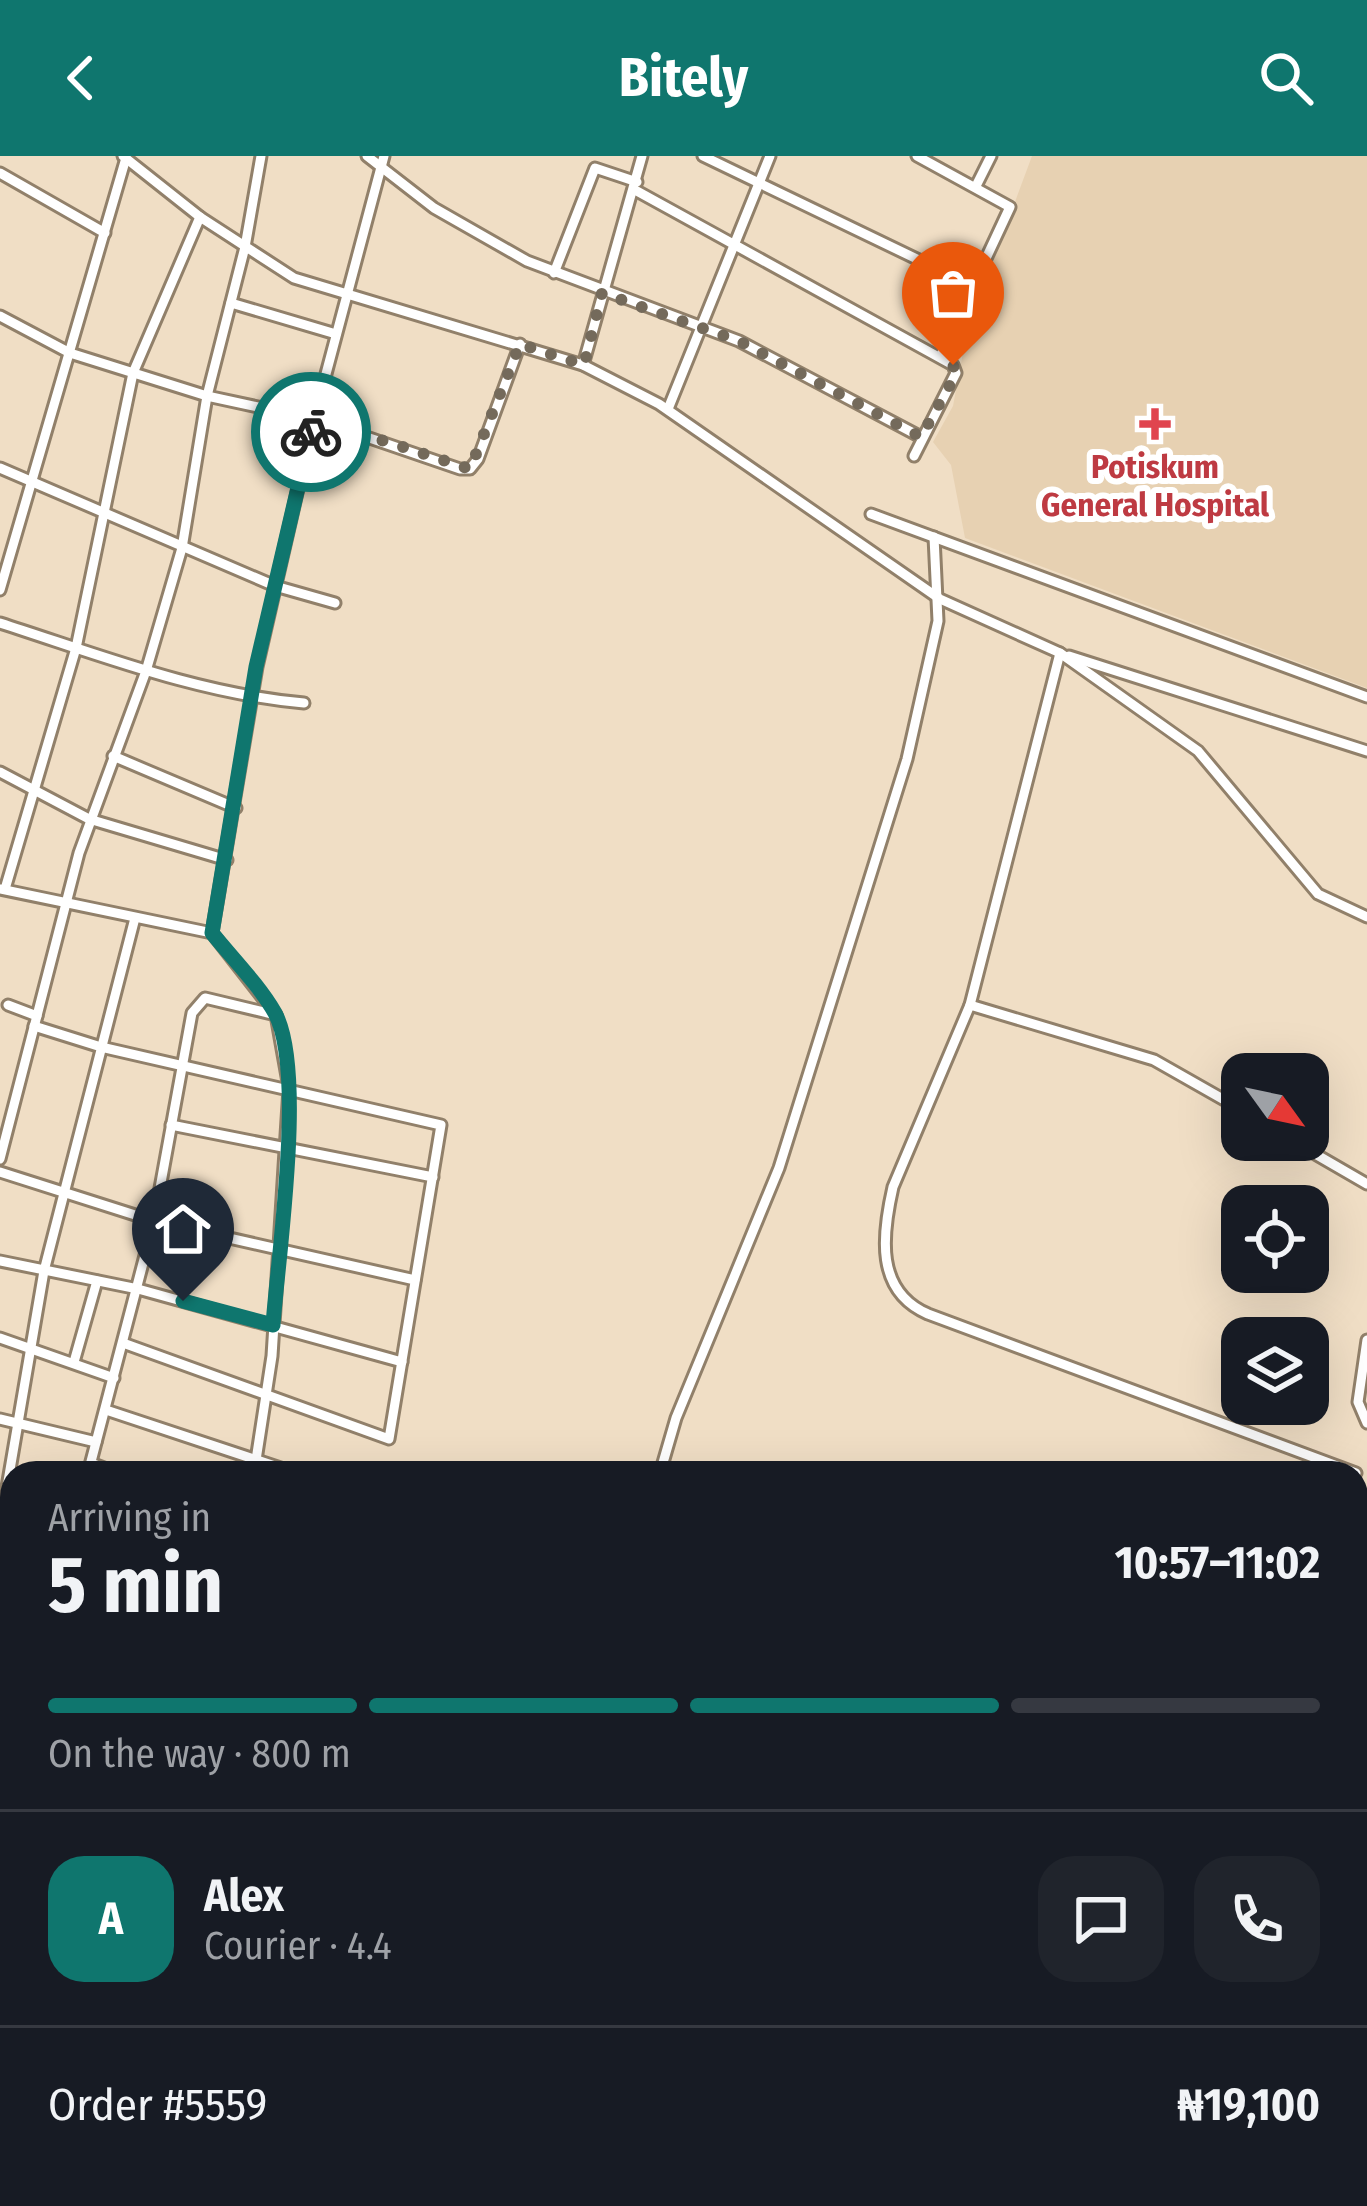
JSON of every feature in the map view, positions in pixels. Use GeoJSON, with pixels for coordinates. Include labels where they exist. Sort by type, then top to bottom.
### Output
{"type":"FeatureCollection","features":[{"type":"Feature","properties":{"kind":"street"},"geometry":{"type":"LineString","coordinates":[[0,1159],[4,1122],[70,905],[89,819],[146,670],[182,548],[207,397],[245,248],[261,156]]}},
{"type":"Feature","properties":{"kind":"street"},"geometry":{"type":"LineString","coordinates":[[368,156],[382,160],[434,208],[554,272],[701,325],[921,437]]}},
{"type":"Feature","properties":{"kind":"street"},"geometry":{"type":"LineString","coordinates":[[584,365],[642,156]]}},
{"type":"Feature","properties":{"kind":"street"},"geometry":{"type":"LineString","coordinates":[[703,156],[975,287]]}},
{"type":"Feature","properties":{"kind":"street"},"geometry":{"type":"LineString","coordinates":[[668,410],[770,156]]}},
{"type":"Feature","properties":{"kind":"street"},"geometry":{"type":"LineString","coordinates":[[916,156],[1010,207],[940,357]]}},
{"type":"Feature","properties":{"kind":"street"},"geometry":{"type":"LineString","coordinates":[[976,186],[991,156]]}},
{"type":"Feature","properties":{"kind":"street"},"geometry":{"type":"LineString","coordinates":[[0,590],[125,157],[200,217],[294,278],[584,365],[668,410],[940,598],[1060,653],[1367,751]]}},
{"type":"Feature","properties":{"kind":"street"},"geometry":{"type":"LineString","coordinates":[[212,933],[275,586],[382,160]]}},
{"type":"Feature","properties":{"kind":"street"},"geometry":{"type":"LineString","coordinates":[[554,272],[595,168],[636,186],[940,357],[956,374],[914,456]]}},
{"type":"Feature","properties":{"kind":"street"},"geometry":{"type":"LineString","coordinates":[[0,173],[105,233]]}},
{"type":"Feature","properties":{"kind":"street"},"geometry":{"type":"LineString","coordinates":[[200,217],[133,373],[76,648],[3,889],[212,933],[276,1015],[289,1088],[267,1393],[256,1460]]}},
{"type":"Feature","properties":{"kind":"street"},"geometry":{"type":"LineString","coordinates":[[231,303],[336,334]]}},
{"type":"Feature","properties":{"kind":"street"},"geometry":{"type":"LineString","coordinates":[[0,316],[70,353],[207,397],[314,418],[470,469],[520,344]]}},
{"type":"Feature","properties":{"kind":"street"},"geometry":{"type":"LineString","coordinates":[[0,468],[275,586],[335,603]]}},
{"type":"Feature","properties":{"kind":"street"},"geometry":{"type":"LineString","coordinates":[[871,514],[1367,697]]}},
{"type":"Feature","properties":{"kind":"street"},"geometry":{"type":"LineString","coordinates":[[664,1461],[684,1397],[779,1168],[810,1079],[907,759],[940,598],[934,537]]}},
{"type":"Feature","properties":{"kind":"street"},"geometry":{"type":"LineString","coordinates":[[0,622],[146,670],[252,698],[304,703]]}},
{"type":"Feature","properties":{"kind":"street"},"geometry":{"type":"LineString","coordinates":[[1060,653],[1198,751],[1318,894],[1367,916]]}},
{"type":"Feature","properties":{"kind":"street"},"geometry":{"type":"LineString","coordinates":[[1060,653],[970,1005],[893,1187],[887,1252],[896,1295],[928,1314],[1324,1461]]}},
{"type":"Feature","properties":{"kind":"street"},"geometry":{"type":"LineString","coordinates":[[113,756],[236,808]]}},
{"type":"Feature","properties":{"kind":"street"},"geometry":{"type":"LineString","coordinates":[[0,772],[89,819],[227,860]]}},
{"type":"Feature","properties":{"kind":"street"},"geometry":{"type":"LineString","coordinates":[[11,1461],[44,1271],[135,919]]}},
{"type":"Feature","properties":{"kind":"street"},"geometry":{"type":"LineString","coordinates":[[91,1461],[154,1221],[192,1013],[205,998],[276,1015]]}},
{"type":"Feature","properties":{"kind":"street"},"geometry":{"type":"LineString","coordinates":[[8,1005],[100,1047],[441,1125],[388,1439],[123,1343]]}},
{"type":"Feature","properties":{"kind":"street"},"geometry":{"type":"LineString","coordinates":[[970,1005],[1154,1060],[1221,1098]]}},
{"type":"Feature","properties":{"kind":"street"},"geometry":{"type":"LineString","coordinates":[[171,1125],[434,1177]]}},
{"type":"Feature","properties":{"kind":"street"},"geometry":{"type":"LineString","coordinates":[[1328,1161],[1367,1184]]}},
{"type":"Feature","properties":{"kind":"street"},"geometry":{"type":"LineString","coordinates":[[0,1172],[154,1221],[415,1280]]}},
{"type":"Feature","properties":{"kind":"street"},"geometry":{"type":"LineString","coordinates":[[0,1262],[138,1289],[402,1361]]}},
{"type":"Feature","properties":{"kind":"street"},"geometry":{"type":"LineString","coordinates":[[74,1362],[97,1281]]}},
{"type":"Feature","properties":{"kind":"street"},"geometry":{"type":"LineString","coordinates":[[0,1338],[31,1345],[114,1378]]}},
{"type":"Feature","properties":{"kind":"street"},"geometry":{"type":"LineString","coordinates":[[1367,1340],[1358,1402],[1367,1423]]}},
{"type":"Feature","properties":{"kind":"street"},"geometry":{"type":"LineString","coordinates":[[106,1410],[259,1461]]}},
{"type":"Feature","properties":{"kind":"street"},"geometry":{"type":"LineString","coordinates":[[0,1419],[97,1442]]}},
{"type":"Feature","properties":{"kind":"shaded area","name":"Potiskum General Hospital"},"geometry":{"type":"Polygon","coordinates":[[[1032,156],[1367,156],[1367,688],[965,538],[951,465],[933,442],[953,406],[967,331],[1032,156]]]}},
{"type":"Feature","properties":{"kind":"way so far"},"geometry":{"type":"LineString","coordinates":[[311,432],[314,418],[470,469],[478,459],[520,344],[584,365],[602,293],[739,341],[921,437],[956,374],[953,365]]}},
{"type":"Feature","properties":{"kind":"place","name":"Potiskum General Hospital"},"geometry":{"type":"Point","coordinates":[1155,424]}},
{"type":"Feature","properties":{"kind":"route"},"geometry":{"type":"LineString","coordinates":[[183,1301],[273,1325],[289,1088],[281,1033],[276,1015],[212,933],[234,824],[256,667],[311,432]]}}]}
